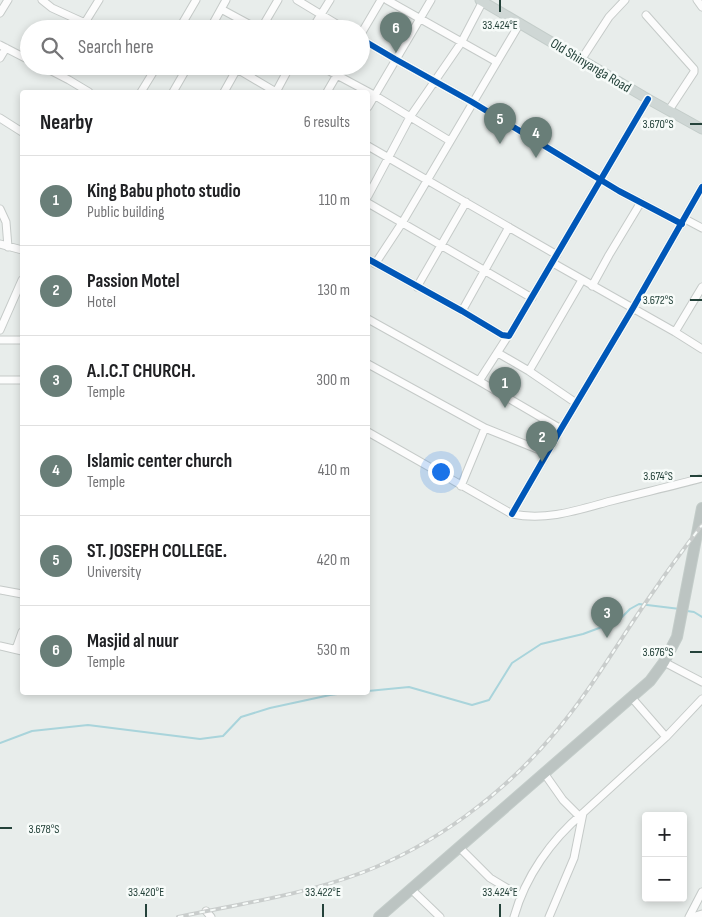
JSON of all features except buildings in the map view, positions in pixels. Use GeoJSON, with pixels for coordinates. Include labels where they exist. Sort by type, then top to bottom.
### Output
{"type":"FeatureCollection","features":[{"type":"Feature","properties":{"kind":"highway"},"geometry":{"type":"LineString","coordinates":[[378,917],[650,681],[673,648],[680,626],[702,508]]}},
{"type":"Feature","properties":{"kind":"main road","name":"Old Shinyanga Road"},"geometry":{"type":"LineString","coordinates":[[481,1],[702,129]]}},
{"type":"Feature","properties":{"kind":"street"},"geometry":{"type":"LineString","coordinates":[[0,13],[8,0]]}},
{"type":"Feature","properties":{"kind":"street"},"geometry":{"type":"LineString","coordinates":[[42,0],[73,20]]}},
{"type":"Feature","properties":{"kind":"street"},"geometry":{"type":"LineString","coordinates":[[87,20],[99,0]]}},
{"type":"Feature","properties":{"kind":"street"},"geometry":{"type":"LineString","coordinates":[[184,20],[196,0]]}},
{"type":"Feature","properties":{"kind":"street"},"geometry":{"type":"LineString","coordinates":[[215,20],[226,0]]}},
{"type":"Feature","properties":{"kind":"street"},"geometry":{"type":"LineString","coordinates":[[266,20],[278,0]]}},
{"type":"Feature","properties":{"kind":"street"},"geometry":{"type":"LineString","coordinates":[[297,0],[329,20]]}},
{"type":"Feature","properties":{"kind":"street"},"geometry":{"type":"LineString","coordinates":[[318,20],[330,0]]}},
{"type":"Feature","properties":{"kind":"street"},"geometry":{"type":"LineString","coordinates":[[369,20],[381,0]]}},
{"type":"Feature","properties":{"kind":"street"},"geometry":{"type":"LineString","coordinates":[[388,0],[497,62]]}},
{"type":"Feature","properties":{"kind":"street"},"geometry":{"type":"LineString","coordinates":[[370,102],[431,0]]}},
{"type":"Feature","properties":{"kind":"street"},"geometry":{"type":"LineString","coordinates":[[581,60],[609,17],[625,0]]}},
{"type":"Feature","properties":{"kind":"street"},"geometry":{"type":"LineString","coordinates":[[697,0],[702,7]]}},
{"type":"Feature","properties":{"kind":"street"},"geometry":{"type":"LineString","coordinates":[[370,192],[410,116],[461,42],[481,1]]}},
{"type":"Feature","properties":{"kind":"street"},"geometry":{"type":"LineString","coordinates":[[221,9],[242,20]]}},
{"type":"Feature","properties":{"kind":"street"},"geometry":{"type":"LineString","coordinates":[[646,16],[694,69],[694,72],[669,110]]}},
{"type":"Feature","properties":{"kind":"street"},"geometry":{"type":"LineString","coordinates":[[376,264],[520,23]]}},
{"type":"Feature","properties":{"kind":"street"},"geometry":{"type":"LineString","coordinates":[[370,44],[472,102],[600,179],[642,202],[684,222],[702,228]]}},
{"type":"Feature","properties":{"kind":"street"},"geometry":{"type":"LineString","coordinates":[[0,58],[3,46],[20,55]]}},
{"type":"Feature","properties":{"kind":"street"},"geometry":{"type":"LineString","coordinates":[[65,75],[86,90]]}},
{"type":"Feature","properties":{"kind":"street"},"geometry":{"type":"LineString","coordinates":[[142,90],[151,75]]}},
{"type":"Feature","properties":{"kind":"street"},"geometry":{"type":"LineString","coordinates":[[175,90],[183,75]]}},
{"type":"Feature","properties":{"kind":"street"},"geometry":{"type":"LineString","coordinates":[[225,90],[232,75]]}},
{"type":"Feature","properties":{"kind":"street"},"geometry":{"type":"LineString","coordinates":[[249,75],[273,90]]}},
{"type":"Feature","properties":{"kind":"street"},"geometry":{"type":"LineString","coordinates":[[277,90],[285,75]]}},
{"type":"Feature","properties":{"kind":"street"},"geometry":{"type":"LineString","coordinates":[[328,90],[336,76],[364,90]]}},
{"type":"Feature","properties":{"kind":"street"},"geometry":{"type":"LineString","coordinates":[[370,93],[450,141]]}},
{"type":"Feature","properties":{"kind":"street"},"geometry":{"type":"LineString","coordinates":[[479,381],[513,331],[648,99]]}},
{"type":"Feature","properties":{"kind":"street"},"geometry":{"type":"LineString","coordinates":[[0,118],[20,131]]}},
{"type":"Feature","properties":{"kind":"street"},"geometry":{"type":"LineString","coordinates":[[370,147],[558,255]]}},
{"type":"Feature","properties":{"kind":"street"},"geometry":{"type":"LineString","coordinates":[[512,514],[684,222],[702,187]]}},
{"type":"Feature","properties":{"kind":"street"},"geometry":{"type":"LineString","coordinates":[[417,287],[466,202]]}},
{"type":"Feature","properties":{"kind":"street"},"geometry":{"type":"LineString","coordinates":[[592,286],[609,254],[642,202]]}},
{"type":"Feature","properties":{"kind":"street"},"geometry":{"type":"LineString","coordinates":[[370,204],[532,298]]}},
{"type":"Feature","properties":{"kind":"street"},"geometry":{"type":"LineString","coordinates":[[0,209],[6,222],[8,247]]}},
{"type":"Feature","properties":{"kind":"street"},"geometry":{"type":"LineString","coordinates":[[462,311],[509,227]]}},
{"type":"Feature","properties":{"kind":"street"},"geometry":{"type":"LineString","coordinates":[[0,244],[20,250]]}},
{"type":"Feature","properties":{"kind":"street"},"geometry":{"type":"LineString","coordinates":[[370,260],[502,335],[508,336]]}},
{"type":"Feature","properties":{"kind":"street"},"geometry":{"type":"LineString","coordinates":[[553,263],[702,348]]}},
{"type":"Feature","properties":{"kind":"street"},"geometry":{"type":"LineString","coordinates":[[529,371],[582,280]]}},
{"type":"Feature","properties":{"kind":"street"},"geometry":{"type":"LineString","coordinates":[[0,330],[20,285]]}},
{"type":"Feature","properties":{"kind":"street"},"geometry":{"type":"LineString","coordinates":[[676,332],[702,287]]}},
{"type":"Feature","properties":{"kind":"street"},"geometry":{"type":"LineString","coordinates":[[370,320],[561,429]]}},
{"type":"Feature","properties":{"kind":"street"},"geometry":{"type":"LineString","coordinates":[[0,340],[20,340]]}},
{"type":"Feature","properties":{"kind":"street"},"geometry":{"type":"LineString","coordinates":[[498,353],[529,371],[576,404]]}},
{"type":"Feature","properties":{"kind":"street"},"geometry":{"type":"LineString","coordinates":[[370,365],[485,428],[547,453]]}},
{"type":"Feature","properties":{"kind":"street"},"geometry":{"type":"LineString","coordinates":[[0,380],[20,380]]}},
{"type":"Feature","properties":{"kind":"street"},"geometry":{"type":"LineString","coordinates":[[461,486],[485,428]]}},
{"type":"Feature","properties":{"kind":"street"},"geometry":{"type":"LineString","coordinates":[[370,433],[512,514],[538,518],[566,513],[702,478]]}},
{"type":"Feature","properties":{"kind":"street"},"geometry":{"type":"LineString","coordinates":[[0,590],[20,594]]}},
{"type":"Feature","properties":{"kind":"street"},"geometry":{"type":"LineString","coordinates":[[0,646],[19,650]]}},
{"type":"Feature","properties":{"kind":"street"},"geometry":{"type":"LineString","coordinates":[[664,662],[702,682]]}},
{"type":"Feature","properties":{"kind":"street"},"geometry":{"type":"LineString","coordinates":[[632,698],[666,737]]}},
{"type":"Feature","properties":{"kind":"street"},"geometry":{"type":"LineString","coordinates":[[514,917],[526,883],[557,838],[666,737],[702,699]]}},
{"type":"Feature","properties":{"kind":"street"},"geometry":{"type":"LineString","coordinates":[[544,774],[563,800],[581,814]]}},
{"type":"Feature","properties":{"kind":"street"},"geometry":{"type":"LineString","coordinates":[[548,917],[574,858],[581,814]]}},
{"type":"Feature","properties":{"kind":"street"},"geometry":{"type":"LineString","coordinates":[[459,847],[490,878],[520,896]]}},
{"type":"Feature","properties":{"kind":"street"},"geometry":{"type":"LineString","coordinates":[[411,889],[440,917]]}},
{"type":"Feature","properties":{"kind":"street"},"geometry":{"type":"LineString","coordinates":[[691,917],[702,892]]}},
{"type":"Feature","properties":{"kind":"street"},"geometry":{"type":"LineString","coordinates":[[691,917],[702,914]]}},
{"type":"Feature","properties":{"kind":"waterway"},"geometry":{"type":"LineString","coordinates":[[370,691],[409,687],[472,705],[489,700],[512,663],[541,644],[583,634],[618,621],[630,609],[639,604],[680,609]]}},
{"type":"Feature","properties":{"kind":"waterway"},"geometry":{"type":"LineString","coordinates":[[687,611],[694,612],[702,617]]}},
{"type":"Feature","properties":{"kind":"waterway"},"geometry":{"type":"LineString","coordinates":[[0,743],[32,731],[88,725],[200,739],[223,736],[241,717],[270,708],[330,695]]}},
{"type":"Feature","properties":{"kind":"railway"},"geometry":{"type":"LineString","coordinates":[[178,917],[293,893],[339,881],[415,848],[466,816],[512,778],[567,718],[640,610],[702,525]]}},
{"type":"Feature","properties":{"kind":"cycle path"},"geometry":{"type":"LineString","coordinates":[[370,44],[472,102],[619,191],[682,224]]}},
{"type":"Feature","properties":{"kind":"cycle path"},"geometry":{"type":"LineString","coordinates":[[370,260],[502,335],[509,336],[648,99]]}},
{"type":"Feature","properties":{"kind":"cycle path"},"geometry":{"type":"LineString","coordinates":[[512,514],[702,187]]}},
{"type":"Feature","properties":{"kind":"place","name":"Masjid al nuur"},"geometry":{"type":"Point","coordinates":[396,53]}},
{"type":"Feature","properties":{"kind":"place","name":"ST. JOSEPH COLLEGE."},"geometry":{"type":"Point","coordinates":[500,144]}},
{"type":"Feature","properties":{"kind":"place","name":"Islamic center church"},"geometry":{"type":"Point","coordinates":[536,158]}},
{"type":"Feature","properties":{"kind":"place","name":"King Babu photo studio"},"geometry":{"type":"Point","coordinates":[505,408]}},
{"type":"Feature","properties":{"kind":"place","name":"Passion Motel"},"geometry":{"type":"Point","coordinates":[542,462]}},
{"type":"Feature","properties":{"kind":"place","name":"A.I.C.T CHURCH."},"geometry":{"type":"Point","coordinates":[607,638]}}]}
